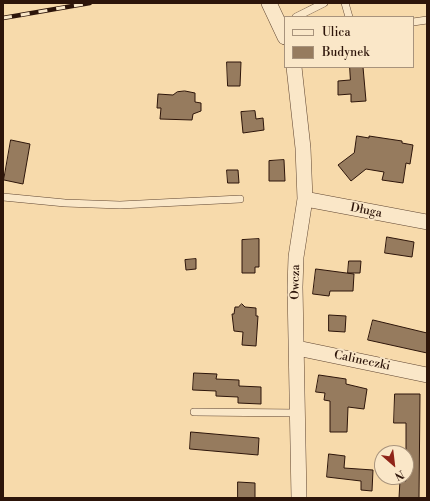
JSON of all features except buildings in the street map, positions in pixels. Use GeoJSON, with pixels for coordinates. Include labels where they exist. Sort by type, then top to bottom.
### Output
{"type":"FeatureCollection","features":[{"type":"Feature","properties":{"kind":"street"},"geometry":{"type":"LineString","coordinates":[[269,3],[283,28]]}},
{"type":"Feature","properties":{"kind":"street","name":"Owcza"},"geometry":{"type":"LineString","coordinates":[[294,68],[303,148],[305,199],[296,257],[295,280],[299,498]]}},
{"type":"Feature","properties":{"kind":"street","name":"Długa"},"geometry":{"type":"LineString","coordinates":[[305,199],[376,214],[427,222]]}},
{"type":"Feature","properties":{"kind":"street","name":"Calineczki"},"geometry":{"type":"LineString","coordinates":[[297,348],[427,375]]}},
{"type":"Feature","properties":{"kind":"lane"},"geometry":{"type":"LineString","coordinates":[[298,16],[324,3]]}},
{"type":"Feature","properties":{"kind":"lane"},"geometry":{"type":"LineString","coordinates":[[345,3],[349,16]]}},
{"type":"Feature","properties":{"kind":"lane"},"geometry":{"type":"LineString","coordinates":[[414,22],[427,20]]}},
{"type":"Feature","properties":{"kind":"lane"},"geometry":{"type":"LineString","coordinates":[[3,197],[65,203],[120,205],[240,199]]}},
{"type":"Feature","properties":{"kind":"lane"},"geometry":{"type":"LineString","coordinates":[[194,412],[298,413]]}},
{"type":"Feature","properties":{"kind":"railway"},"geometry":{"type":"LineString","coordinates":[[3,18],[90,3]]}}]}
